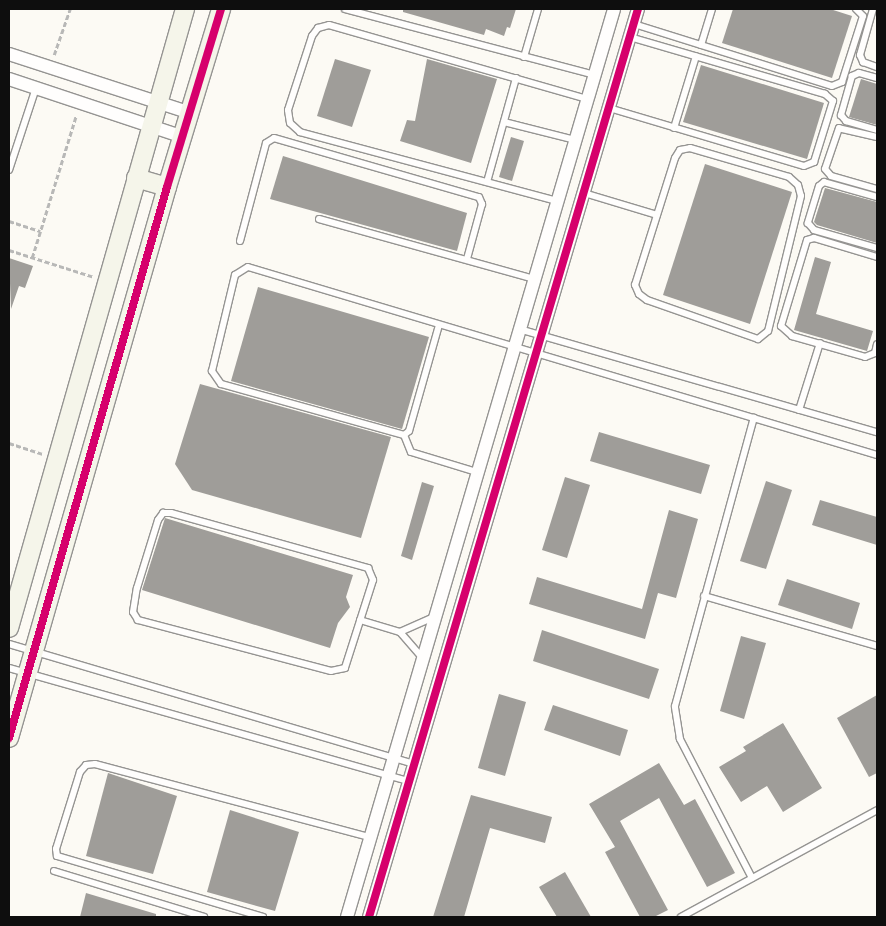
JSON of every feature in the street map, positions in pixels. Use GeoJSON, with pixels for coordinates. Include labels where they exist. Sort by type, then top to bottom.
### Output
{"type":"FeatureCollection","features":[{"type":"Feature","properties":{"kind":"street"},"geometry":{"type":"LineString","coordinates":[[9,628],[185,9]]}},
{"type":"Feature","properties":{"kind":"street"},"geometry":{"type":"LineString","coordinates":[[9,738],[167,187],[221,9]]}},
{"type":"Feature","properties":{"kind":"street"},"geometry":{"type":"LineString","coordinates":[[347,917],[513,347],[614,9]]}},
{"type":"Feature","properties":{"kind":"street"},"geometry":{"type":"LineString","coordinates":[[369,917],[638,9]]}},
{"type":"Feature","properties":{"kind":"street"},"geometry":{"type":"LineString","coordinates":[[9,54],[191,113]]}},
{"type":"Feature","properties":{"kind":"street"},"geometry":{"type":"LineString","coordinates":[[9,79],[183,136]]}},
{"type":"Feature","properties":{"kind":"street"},"geometry":{"type":"LineString","coordinates":[[136,178],[167,187]]}},
{"type":"Feature","properties":{"kind":"lane"},"geometry":{"type":"LineString","coordinates":[[344,9],[594,75]]}},
{"type":"Feature","properties":{"kind":"lane"},"geometry":{"type":"LineString","coordinates":[[524,57],[538,9]]}},
{"type":"Feature","properties":{"kind":"lane"},"geometry":{"type":"LineString","coordinates":[[701,45],[712,9]]}},
{"type":"Feature","properties":{"kind":"lane"},"geometry":{"type":"LineString","coordinates":[[632,30],[701,45],[836,86],[842,82],[863,16],[856,9]]}},
{"type":"Feature","properties":{"kind":"lane"},"geometry":{"type":"LineString","coordinates":[[873,9],[860,55],[863,62],[877,67]]}},
{"type":"Feature","properties":{"kind":"lane"},"geometry":{"type":"LineString","coordinates":[[557,201],[300,132],[290,123],[288,110],[312,36],[318,28],[329,25],[587,99]]}},
{"type":"Feature","properties":{"kind":"lane"},"geometry":{"type":"LineString","coordinates":[[609,108],[808,166],[814,162],[833,101],[825,94],[696,56],[632,30]]}},
{"type":"Feature","properties":{"kind":"lane"},"geometry":{"type":"LineString","coordinates":[[674,128],[696,56]]}},
{"type":"Feature","properties":{"kind":"lane"},"geometry":{"type":"LineString","coordinates":[[877,78],[859,73],[852,76],[841,115],[846,122],[877,130]]}},
{"type":"Feature","properties":{"kind":"lane"},"geometry":{"type":"LineString","coordinates":[[487,182],[516,78]]}},
{"type":"Feature","properties":{"kind":"lane"},"geometry":{"type":"LineString","coordinates":[[9,168],[36,88]]}},
{"type":"Feature","properties":{"kind":"lane"},"geometry":{"type":"LineString","coordinates":[[504,122],[575,140]]}},
{"type":"Feature","properties":{"kind":"lane"},"geometry":{"type":"LineString","coordinates":[[877,137],[839,128],[826,169],[831,176],[877,189]]}},
{"type":"Feature","properties":{"kind":"lane"},"geometry":{"type":"LineString","coordinates":[[240,241],[266,143],[274,138],[479,197],[482,204],[467,259]]}},
{"type":"Feature","properties":{"kind":"lane"},"geometry":{"type":"LineString","coordinates":[[685,149],[789,177],[798,185],[801,196],[768,331],[758,339],[639,294],[635,285],[657,215],[675,158],[685,149]]}},
{"type":"Feature","properties":{"kind":"lane"},"geometry":{"type":"LineString","coordinates":[[877,197],[824,182],[819,186],[808,223],[814,230],[877,248]]}},
{"type":"Feature","properties":{"kind":"lane"},"geometry":{"type":"LineString","coordinates":[[584,193],[657,215]]}},
{"type":"Feature","properties":{"kind":"lane"},"geometry":{"type":"LineString","coordinates":[[319,219],[534,279]]}},
{"type":"Feature","properties":{"kind":"lane"},"geometry":{"type":"LineString","coordinates":[[877,256],[814,238],[805,242],[781,326],[785,333],[865,357],[875,353],[877,344]]}},
{"type":"Feature","properties":{"kind":"lane"},"geometry":{"type":"LineString","coordinates":[[404,435],[217,381],[212,366],[235,275],[248,267],[877,455]]}},
{"type":"Feature","properties":{"kind":"lane"},"geometry":{"type":"LineString","coordinates":[[404,435],[409,431],[439,325]]}},
{"type":"Feature","properties":{"kind":"lane"},"geometry":{"type":"LineString","coordinates":[[519,329],[877,432]]}},
{"type":"Feature","properties":{"kind":"lane"},"geometry":{"type":"LineString","coordinates":[[799,410],[820,344]]}},
{"type":"Feature","properties":{"kind":"lane"},"geometry":{"type":"LineString","coordinates":[[752,878],[680,739],[676,723],[678,690],[754,418]]}},
{"type":"Feature","properties":{"kind":"lane"},"geometry":{"type":"LineString","coordinates":[[404,435],[411,452],[477,472]]}},
{"type":"Feature","properties":{"kind":"lane"},"geometry":{"type":"LineString","coordinates":[[167,512],[368,568],[373,580],[360,620],[345,668],[335,672],[138,620],[133,612],[137,588],[158,520],[167,512]]}},
{"type":"Feature","properties":{"kind":"lane"},"geometry":{"type":"LineString","coordinates":[[704,596],[877,646]]}},
{"type":"Feature","properties":{"kind":"lane"},"geometry":{"type":"LineString","coordinates":[[400,632],[434,617]]}},
{"type":"Feature","properties":{"kind":"lane"},"geometry":{"type":"LineString","coordinates":[[360,620],[400,632],[423,658]]}},
{"type":"Feature","properties":{"kind":"lane"},"geometry":{"type":"LineString","coordinates":[[9,644],[415,764]]}},
{"type":"Feature","properties":{"kind":"lane"},"geometry":{"type":"LineString","coordinates":[[9,668],[410,782]]}},
{"type":"Feature","properties":{"kind":"lane"},"geometry":{"type":"LineString","coordinates":[[263,917],[57,856],[56,849],[80,772],[86,765],[95,764],[370,837]]}},
{"type":"Feature","properties":{"kind":"lane"},"geometry":{"type":"LineString","coordinates":[[681,917],[877,810]]}},
{"type":"Feature","properties":{"kind":"lane"},"geometry":{"type":"LineString","coordinates":[[54,871],[204,917]]}},
{"type":"Feature","properties":{"kind":"path"},"geometry":{"type":"LineString","coordinates":[[50,67],[70,9]]}},
{"type":"Feature","properties":{"kind":"path"},"geometry":{"type":"LineString","coordinates":[[32,258],[80,102]]}},
{"type":"Feature","properties":{"kind":"path"},"geometry":{"type":"LineString","coordinates":[[9,221],[40,231]]}},
{"type":"Feature","properties":{"kind":"path"},"geometry":{"type":"LineString","coordinates":[[9,250],[107,281]]}},
{"type":"Feature","properties":{"kind":"path"},"geometry":{"type":"LineString","coordinates":[[9,444],[57,458]]}},
{"type":"Feature","properties":{"kind":"building"},"geometry":{"type":"Polygon","coordinates":[[[403,9],[516,9],[510,28],[507,27],[504,36],[486,29],[484,35],[403,12],[403,9]]]}},
{"type":"Feature","properties":{"kind":"building"},"geometry":{"type":"Polygon","coordinates":[[[733,9],[830,9],[852,16],[832,78],[722,43],[733,9]]]}},
{"type":"Feature","properties":{"kind":"building"},"geometry":{"type":"Polygon","coordinates":[[[335,59],[371,70],[352,127],[317,116],[335,59]]]}},
{"type":"Feature","properties":{"kind":"building"},"geometry":{"type":"Polygon","coordinates":[[[427,59],[497,79],[471,163],[400,141],[407,120],[415,121],[427,59]]]}},
{"type":"Feature","properties":{"kind":"building"},"geometry":{"type":"Polygon","coordinates":[[[701,65],[824,103],[807,159],[683,122],[701,65]]]}},
{"type":"Feature","properties":{"kind":"building"},"geometry":{"type":"Polygon","coordinates":[[[861,79],[877,84],[877,125],[849,117],[861,79]]]}},
{"type":"Feature","properties":{"kind":"building"},"geometry":{"type":"Polygon","coordinates":[[[511,137],[524,141],[512,181],[499,177],[511,137]]]}},
{"type":"Feature","properties":{"kind":"building"},"geometry":{"type":"Polygon","coordinates":[[[283,156],[467,213],[457,251],[270,199],[283,156]]]}},
{"type":"Feature","properties":{"kind":"building"},"geometry":{"type":"Polygon","coordinates":[[[705,164],[792,192],[750,324],[663,295],[705,164]]]}},
{"type":"Feature","properties":{"kind":"building"},"geometry":{"type":"Polygon","coordinates":[[[825,188],[877,202],[877,243],[817,225],[814,222],[825,188]]]}},
{"type":"Feature","properties":{"kind":"building"},"geometry":{"type":"Polygon","coordinates":[[[815,257],[831,262],[816,314],[873,331],[867,351],[794,330],[815,257]]]}},
{"type":"Feature","properties":{"kind":"building"},"geometry":{"type":"Polygon","coordinates":[[[9,258],[33,266],[25,288],[19,286],[11,309],[9,258]]]}},
{"type":"Feature","properties":{"kind":"building"},"geometry":{"type":"Polygon","coordinates":[[[258,287],[429,337],[402,429],[231,381],[258,287]]]}},
{"type":"Feature","properties":{"kind":"building"},"geometry":{"type":"Polygon","coordinates":[[[200,384],[391,437],[361,538],[192,490],[175,464],[200,384]]]}},
{"type":"Feature","properties":{"kind":"building"},"geometry":{"type":"Polygon","coordinates":[[[599,432],[710,465],[701,494],[590,461],[599,432]]]}},
{"type":"Feature","properties":{"kind":"building"},"geometry":{"type":"Polygon","coordinates":[[[565,477],[590,485],[567,558],[542,550],[565,477]]]}},
{"type":"Feature","properties":{"kind":"building"},"geometry":{"type":"Polygon","coordinates":[[[766,481],[792,490],[766,569],[740,561],[766,481]]]}},
{"type":"Feature","properties":{"kind":"building"},"geometry":{"type":"Polygon","coordinates":[[[422,482],[434,486],[412,560],[401,556],[422,482]]]}},
{"type":"Feature","properties":{"kind":"building"},"geometry":{"type":"Polygon","coordinates":[[[820,500],[877,517],[877,545],[812,525],[820,500]]]}},
{"type":"Feature","properties":{"kind":"building"},"geometry":{"type":"Polygon","coordinates":[[[669,510],[698,519],[676,598],[658,593],[645,639],[529,604],[537,577],[642,609],[669,510]]]}},
{"type":"Feature","properties":{"kind":"building"},"geometry":{"type":"Polygon","coordinates":[[[165,518],[353,575],[346,597],[350,607],[338,623],[330,648],[142,590],[165,518]]]}},
{"type":"Feature","properties":{"kind":"building"},"geometry":{"type":"Polygon","coordinates":[[[787,579],[860,603],[852,629],[778,605],[787,579]]]}},
{"type":"Feature","properties":{"kind":"building"},"geometry":{"type":"Polygon","coordinates":[[[542,630],[659,669],[649,699],[533,661],[542,630]]]}},
{"type":"Feature","properties":{"kind":"building"},"geometry":{"type":"Polygon","coordinates":[[[741,636],[766,643],[744,719],[720,711],[741,636]]]}},
{"type":"Feature","properties":{"kind":"building"},"geometry":{"type":"Polygon","coordinates":[[[499,694],[526,702],[505,776],[478,768],[499,694]]]}},
{"type":"Feature","properties":{"kind":"building"},"geometry":{"type":"Polygon","coordinates":[[[877,695],[877,773],[869,777],[837,718],[877,695]]]}},
{"type":"Feature","properties":{"kind":"building"},"geometry":{"type":"Polygon","coordinates":[[[553,705],[628,730],[620,756],[544,730],[553,705]]]}},
{"type":"Feature","properties":{"kind":"building"},"geometry":{"type":"Polygon","coordinates":[[[783,723],[822,788],[783,812],[767,786],[741,802],[719,767],[746,751],[743,747],[783,723]]]}},
{"type":"Feature","properties":{"kind":"building"},"geometry":{"type":"Polygon","coordinates":[[[659,763],[684,805],[695,799],[735,873],[707,887],[659,798],[620,821],[668,910],[654,917],[640,917],[605,852],[615,847],[589,804],[659,763]]]}},
{"type":"Feature","properties":{"kind":"building"},"geometry":{"type":"Polygon","coordinates":[[[108,773],[177,796],[153,874],[86,856],[108,773]]]}},
{"type":"Feature","properties":{"kind":"building"},"geometry":{"type":"Polygon","coordinates":[[[471,795],[552,817],[545,843],[490,828],[464,917],[433,917],[471,795]]]}},
{"type":"Feature","properties":{"kind":"building"},"geometry":{"type":"Polygon","coordinates":[[[230,810],[299,832],[275,911],[207,892],[230,810]]]}},
{"type":"Feature","properties":{"kind":"building"},"geometry":{"type":"Polygon","coordinates":[[[565,872],[591,917],[557,917],[539,887],[565,872]]]}},
{"type":"Feature","properties":{"kind":"building"},"geometry":{"type":"Polygon","coordinates":[[[86,893],[156,914],[156,917],[80,917],[86,893]]]}},
{"type":"Feature","properties":{"kind":"cycle path"},"geometry":{"type":"LineString","coordinates":[[9,738],[167,187],[221,9]]}},
{"type":"Feature","properties":{"kind":"cycle path"},"geometry":{"type":"LineString","coordinates":[[369,917],[638,9]]}}]}
